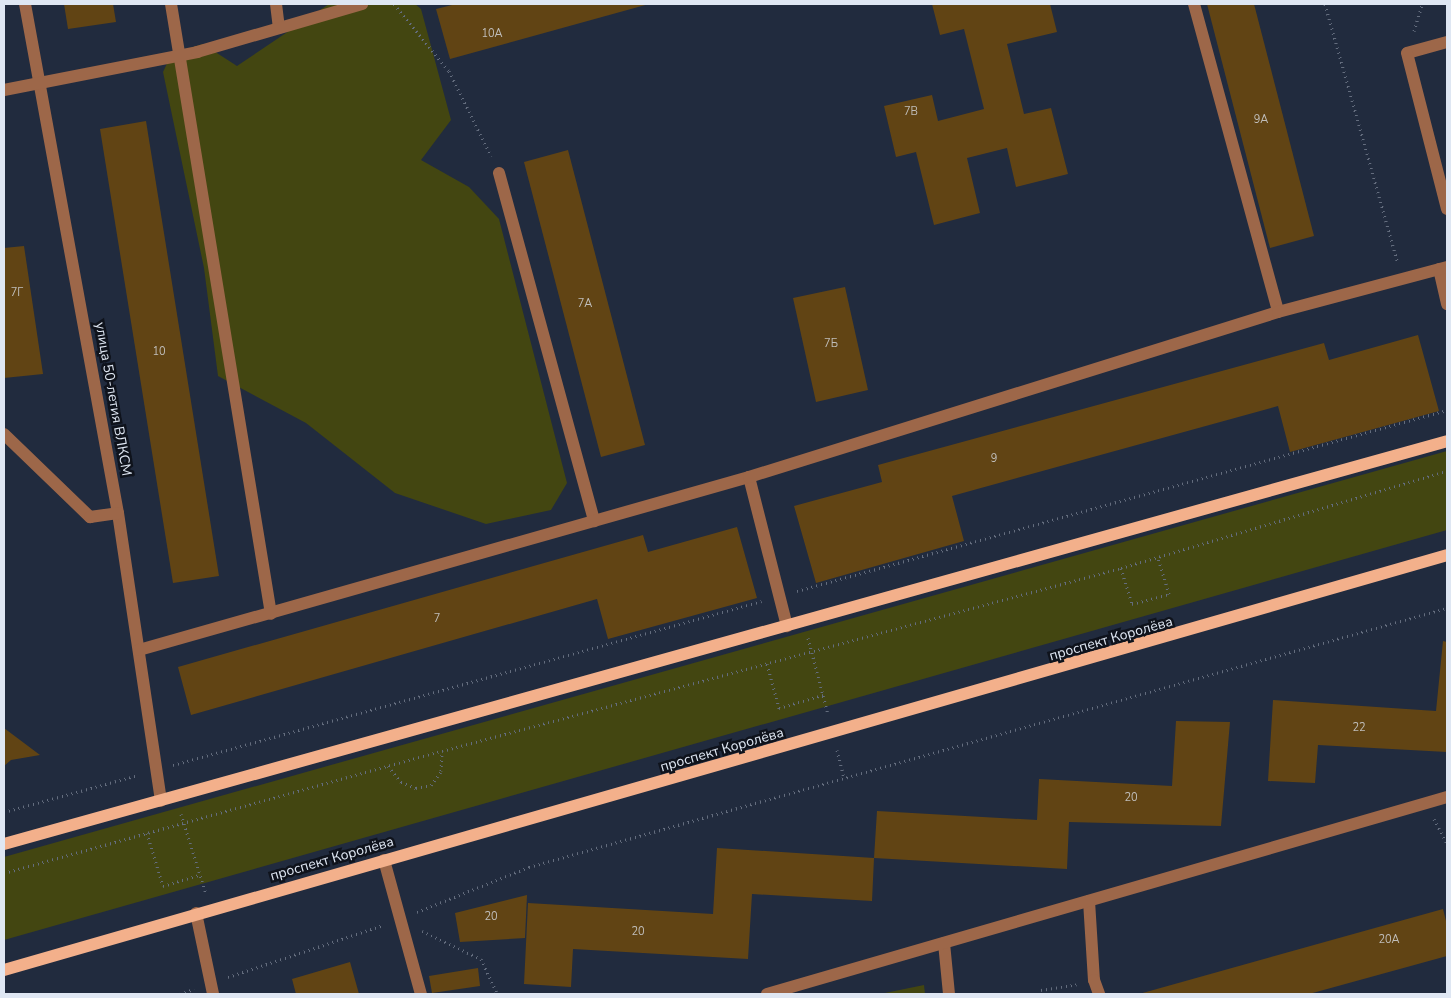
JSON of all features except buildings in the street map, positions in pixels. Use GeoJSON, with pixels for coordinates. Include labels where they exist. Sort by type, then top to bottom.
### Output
{"type":"FeatureCollection","features":[{"type":"Feature","properties":{"kind":"main road"},"geometry":{"type":"LineString","coordinates":[[4,844],[178,797],[1447,441]]}},
{"type":"Feature","properties":{"kind":"main road","name":"проспект Королёва"},"geometry":{"type":"LineString","coordinates":[[4,970],[211,909],[833,734],[1447,555]]}},
{"type":"Feature","properties":{"kind":"street","name":"улица 50-летия ВЛКСМ"},"geometry":{"type":"LineString","coordinates":[[25,4],[118,513],[161,801]]}},
{"type":"Feature","properties":{"kind":"street"},"geometry":{"type":"LineString","coordinates":[[171,4],[271,614]]}},
{"type":"Feature","properties":{"kind":"street"},"geometry":{"type":"LineString","coordinates":[[276,4],[279,28]]}},
{"type":"Feature","properties":{"kind":"street"},"geometry":{"type":"LineString","coordinates":[[4,90],[180,55],[362,4]]}},
{"type":"Feature","properties":{"kind":"street"},"geometry":{"type":"LineString","coordinates":[[1194,4],[1278,312]]}},
{"type":"Feature","properties":{"kind":"street"},"geometry":{"type":"LineString","coordinates":[[1447,42],[1407,53],[1447,209]]}},
{"type":"Feature","properties":{"kind":"street"},"geometry":{"type":"LineString","coordinates":[[499,172],[594,521]]}},
{"type":"Feature","properties":{"kind":"street"},"geometry":{"type":"LineString","coordinates":[[139,650],[749,477],[1278,312],[1443,268],[1447,304]]}},
{"type":"Feature","properties":{"kind":"street"},"geometry":{"type":"LineString","coordinates":[[4,434],[90,517],[118,513]]}},
{"type":"Feature","properties":{"kind":"street"},"geometry":{"type":"LineString","coordinates":[[749,477],[788,626]]}},
{"type":"Feature","properties":{"kind":"street"},"geometry":{"type":"LineString","coordinates":[[767,994],[1447,797]]}},
{"type":"Feature","properties":{"kind":"street"},"geometry":{"type":"LineString","coordinates":[[384,860],[399,920],[421,994]]}},
{"type":"Feature","properties":{"kind":"street"},"geometry":{"type":"LineString","coordinates":[[1089,901],[1094,980],[1099,994]]}},
{"type":"Feature","properties":{"kind":"street"},"geometry":{"type":"LineString","coordinates":[[196,914],[212,989]]}},
{"type":"Feature","properties":{"kind":"street"},"geometry":{"type":"LineString","coordinates":[[944,943],[949,994]]}},
{"type":"Feature","properties":{"kind":"path"},"geometry":{"type":"LineString","coordinates":[[394,4],[449,71],[499,172]]}},
{"type":"Feature","properties":{"kind":"path"},"geometry":{"type":"LineString","coordinates":[[1325,4],[1402,279]]}},
{"type":"Feature","properties":{"kind":"path"},"geometry":{"type":"LineString","coordinates":[[1407,53],[1422,4]]}},
{"type":"Feature","properties":{"kind":"path"},"geometry":{"type":"LineString","coordinates":[[4,812],[1447,410]]}},
{"type":"Feature","properties":{"kind":"path"},"geometry":{"type":"LineString","coordinates":[[4,873],[442,750],[1158,558],[1447,471]]}},
{"type":"Feature","properties":{"kind":"path"},"geometry":{"type":"LineString","coordinates":[[1121,568],[1132,604],[1169,594],[1158,558]]}},
{"type":"Feature","properties":{"kind":"path"},"geometry":{"type":"LineString","coordinates":[[796,592],[844,778]]}},
{"type":"Feature","properties":{"kind":"path"},"geometry":{"type":"LineString","coordinates":[[180,994],[212,989],[399,920],[528,867],[1447,608]]}},
{"type":"Feature","properties":{"kind":"path"},"geometry":{"type":"LineString","coordinates":[[767,664],[779,708],[823,695]]}},
{"type":"Feature","properties":{"kind":"path"},"geometry":{"type":"LineString","coordinates":[[388,766],[401,782],[416,788],[431,785],[441,770],[442,750]]}},
{"type":"Feature","properties":{"kind":"path"},"geometry":{"type":"LineString","coordinates":[[173,765],[182,823],[211,909]]}},
{"type":"Feature","properties":{"kind":"path"},"geometry":{"type":"LineString","coordinates":[[1426,803],[1447,843]]}},
{"type":"Feature","properties":{"kind":"path"},"geometry":{"type":"LineString","coordinates":[[147,832],[163,886],[199,875]]}},
{"type":"Feature","properties":{"kind":"path"},"geometry":{"type":"LineString","coordinates":[[399,920],[482,959],[498,994]]}},
{"type":"Feature","properties":{"kind":"path"},"geometry":{"type":"LineString","coordinates":[[1038,994],[1041,990],[1094,980]]}},
{"type":"Feature","properties":{"kind":"shaded area"},"geometry":{"type":"Polygon","coordinates":[[[329,4],[415,4],[421,9],[451,120],[421,160],[469,187],[499,219],[567,483],[551,510],[486,524],[395,493],[306,423],[218,376],[204,268],[163,72],[172,53],[203,44],[237,66],[329,4]]]}},
{"type":"Feature","properties":{"kind":"shaded area"},"geometry":{"type":"Polygon","coordinates":[[[1447,451],[1447,530],[4,940],[4,857],[1447,451]]]}},
{"type":"Feature","properties":{"kind":"shaded area"},"geometry":{"type":"Polygon","coordinates":[[[924,985],[925,994],[880,994],[924,985]]]}}]}
